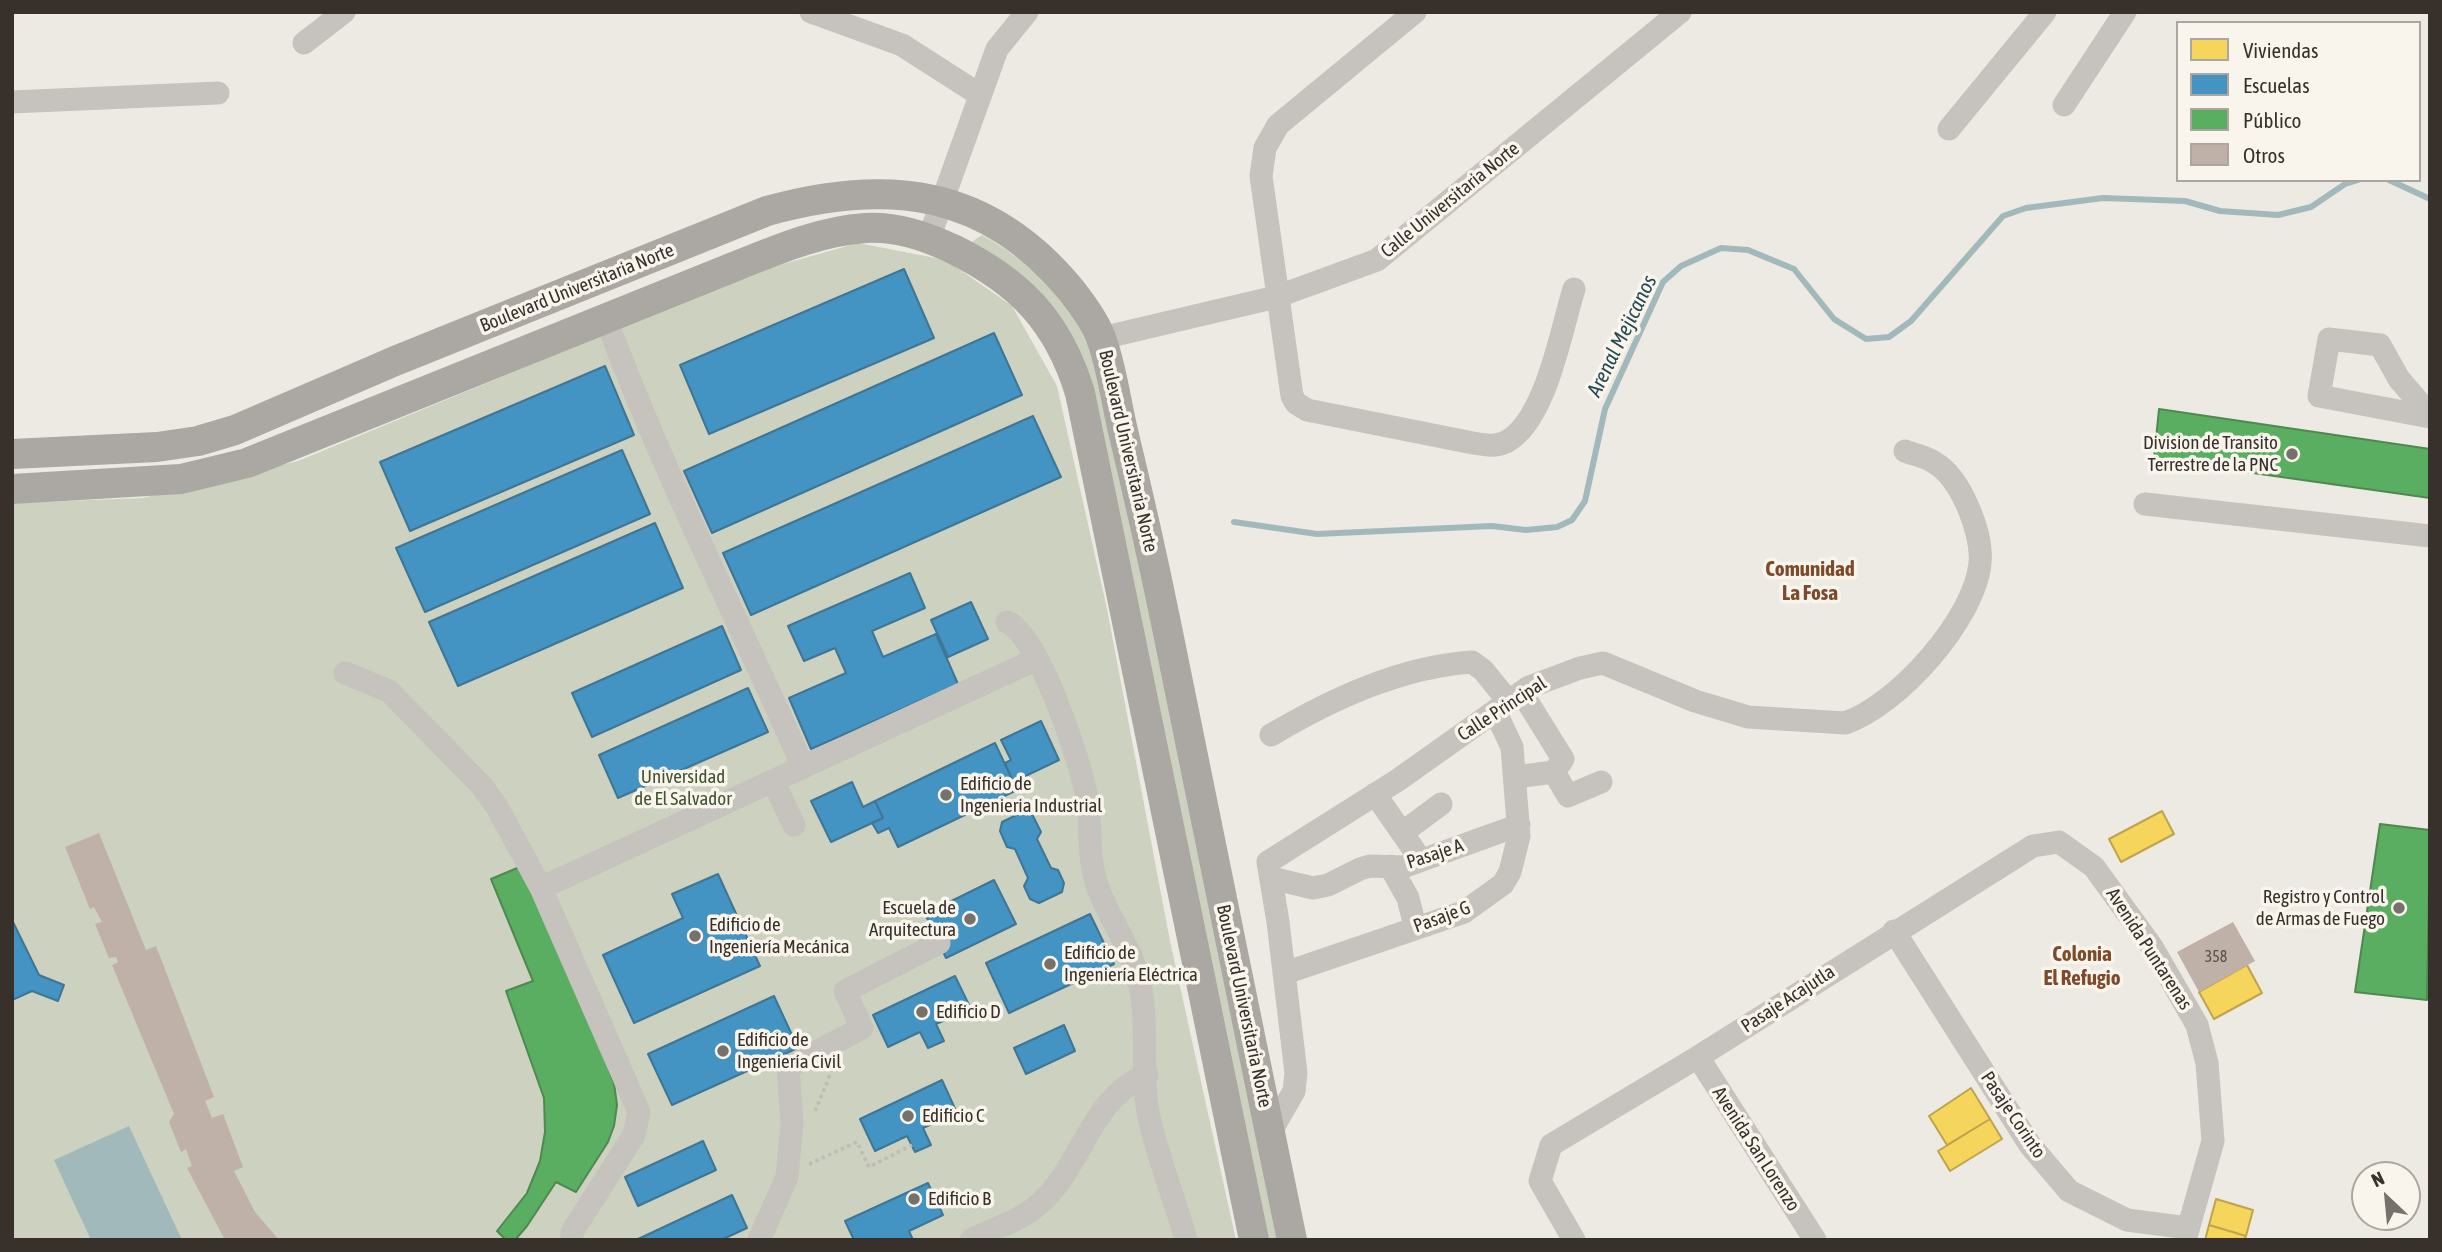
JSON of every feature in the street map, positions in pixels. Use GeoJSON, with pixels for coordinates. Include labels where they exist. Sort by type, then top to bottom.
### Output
{"type":"FeatureCollection","features":[{"type":"Feature","properties":{"kind":"main road","name":"Boulevard Universitaria Norte"},"geometry":{"type":"LineString","coordinates":[[12,454],[157,447],[198,441],[235,430],[395,361],[766,211],[817,197],[896,194],[940,201],[971,212],[1001,228],[1039,257],[1072,291],[1102,338],[1149,544],[1292,1240]]}},
{"type":"Feature","properties":{"kind":"main road","name":"Boulevard Universitaria Norte"},"geometry":{"type":"LineString","coordinates":[[12,489],[181,479],[247,463],[741,264],[819,236],[873,228],[929,238],[974,260],[1014,285],[1049,325],[1071,364],[1086,418],[1178,884],[1254,1240]]}},
{"type":"Feature","properties":{"kind":"street"},"geometry":{"type":"LineString","coordinates":[[304,43],[345,12]]}},
{"type":"Feature","properties":{"kind":"street"},"geometry":{"type":"LineString","coordinates":[[811,12],[902,45],[980,95]]}},
{"type":"Feature","properties":{"kind":"street"},"geometry":{"type":"LineString","coordinates":[[929,238],[940,201],[997,50],[1027,12]]}},
{"type":"Feature","properties":{"kind":"street"},"geometry":{"type":"LineString","coordinates":[[1415,12],[1278,125],[1265,148],[1261,176],[1276,297],[1292,396],[1296,403],[1307,410],[1494,446],[1507,441],[1524,426],[1539,402],[1574,289]]}},
{"type":"Feature","properties":{"kind":"street","name":"Calle Universitaria Norte"},"geometry":{"type":"LineString","coordinates":[[1102,338],[1276,297],[1377,260],[1680,12]]}},
{"type":"Feature","properties":{"kind":"street"},"geometry":{"type":"LineString","coordinates":[[1949,129],[2045,12]]}},
{"type":"Feature","properties":{"kind":"street"},"geometry":{"type":"LineString","coordinates":[[2064,105],[2124,12]]}},
{"type":"Feature","properties":{"kind":"street"},"geometry":{"type":"LineString","coordinates":[[12,102],[218,93]]}},
{"type":"Feature","properties":{"kind":"street"},"geometry":{"type":"LineString","coordinates":[[606,319],[701,549],[726,593],[803,767]]}},
{"type":"Feature","properties":{"kind":"street"},"geometry":{"type":"LineString","coordinates":[[2329,339],[2380,345],[2399,379],[2430,416],[2319,396],[2329,339]]}},
{"type":"Feature","properties":{"kind":"street","name":"Calle Principal"},"geometry":{"type":"LineString","coordinates":[[1271,878],[1268,862],[1375,794],[1508,702],[1558,674],[1603,663],[1726,713],[1748,718],[1845,723],[1885,700],[1929,658],[1959,617],[1972,593],[1980,563],[1970,510],[1951,476],[1935,462],[1905,452]]}},
{"type":"Feature","properties":{"kind":"street"},"geometry":{"type":"LineString","coordinates":[[2146,504],[2430,536]]}},
{"type":"Feature","properties":{"kind":"street"},"geometry":{"type":"LineString","coordinates":[[1007,622],[1017,626],[1037,659],[1058,704],[1077,761],[1087,799],[1090,856],[1097,886],[1133,958],[1144,1014],[1149,1116],[1186,1240]]}},
{"type":"Feature","properties":{"kind":"street"},"geometry":{"type":"LineString","coordinates":[[541,888],[1037,659]]}},
{"type":"Feature","properties":{"kind":"street"},"geometry":{"type":"LineString","coordinates":[[1271,735],[1325,704],[1440,664],[1472,662],[1483,670],[1508,702],[1563,759],[1553,772],[1515,778]]}},
{"type":"Feature","properties":{"kind":"street"},"geometry":{"type":"LineString","coordinates":[[345,673],[389,691],[482,786],[511,831],[541,888],[639,1112],[634,1135],[572,1232],[572,1240]]}},
{"type":"Feature","properties":{"kind":"street","name":"Pasaje G"},"geometry":{"type":"LineString","coordinates":[[1285,973],[1415,926],[1464,912],[1503,884],[1510,872],[1519,825],[1508,702]]}},
{"type":"Feature","properties":{"kind":"street"},"geometry":{"type":"LineString","coordinates":[[1553,772],[1568,796],[1601,782]]}},
{"type":"Feature","properties":{"kind":"street"},"geometry":{"type":"LineString","coordinates":[[773,780],[794,825]]}},
{"type":"Feature","properties":{"kind":"street"},"geometry":{"type":"LineString","coordinates":[[1375,794],[1421,860]]}},
{"type":"Feature","properties":{"kind":"street"},"geometry":{"type":"LineString","coordinates":[[1402,833],[1441,804]]}},
{"type":"Feature","properties":{"kind":"street","name":"Pasaje A"},"geometry":{"type":"LineString","coordinates":[[1271,878],[1313,888],[1328,885],[1370,866],[1403,867],[1519,825]]}},
{"type":"Feature","properties":{"kind":"street","name":"Pasaje Acajutla"},"geometry":{"type":"LineString","coordinates":[[1574,1240],[1540,1181],[1551,1145],[1698,1057],[2032,846],[2059,842]]}},
{"type":"Feature","properties":{"kind":"street","name":"Avenida Puntarenas"},"geometry":{"type":"LineString","coordinates":[[2059,842],[2094,867],[2152,947],[2197,1025],[2207,1063],[2213,1142],[2186,1234]]}},
{"type":"Feature","properties":{"kind":"street"},"geometry":{"type":"LineString","coordinates":[[1390,866],[1408,898],[1415,926]]}},
{"type":"Feature","properties":{"kind":"street"},"geometry":{"type":"LineString","coordinates":[[1270,1133],[1294,1091],[1296,1073],[1271,878]]}},
{"type":"Feature","properties":{"kind":"street","name":"Pasaje Corinto"},"geometry":{"type":"LineString","coordinates":[[1895,931],[2030,1145],[2069,1191],[2127,1220],[2186,1234]]}},
{"type":"Feature","properties":{"kind":"street"},"geometry":{"type":"LineString","coordinates":[[759,1240],[787,1177],[792,1123],[788,1067],[862,1028],[845,991],[939,943]]}},
{"type":"Feature","properties":{"kind":"street","name":"Avenida San Lorenzo"},"geometry":{"type":"LineString","coordinates":[[1698,1057],[1815,1240]]}},
{"type":"Feature","properties":{"kind":"street"},"geometry":{"type":"LineString","coordinates":[[971,1240],[1038,1205],[1065,1171],[1108,1101],[1127,1083],[1147,1075]]}},
{"type":"Feature","properties":{"kind":"path"},"geometry":{"type":"LineString","coordinates":[[800,1168],[857,1142],[869,1167],[912,1145]]}},
{"type":"Feature","properties":{"kind":"green space"},"geometry":{"type":"Polygon","coordinates":[[[982,235],[1023,262],[1055,293],[1081,330],[1101,375],[1280,1240],[1263,1240],[1088,390],[971,247],[973,241],[982,235]]]}},
{"type":"Feature","properties":{"kind":"green space","name":"Universidad de El Salvador"},"geometry":{"type":"Polygon","coordinates":[[[858,243],[946,260],[1012,306],[1057,386],[1107,609],[1170,941],[1236,1240],[12,1240],[12,503],[143,498],[298,461],[758,271],[858,243]]]}},
{"type":"Feature","properties":{"kind":"water"},"geometry":{"type":"Polygon","coordinates":[[[129,1126],[182,1240],[91,1240],[54,1160],[129,1126]]]}},
{"type":"Feature","properties":{"kind":"building: Viviendas"},"geometry":{"type":"Polygon","coordinates":[[[2162,811],[2174,834],[2121,862],[2109,839],[2162,811]]]}},
{"type":"Feature","properties":{"kind":"building: Viviendas"},"geometry":{"type":"Polygon","coordinates":[[[2247,965],[2262,993],[2214,1019],[2199,992],[2247,965]]]}},
{"type":"Feature","properties":{"kind":"building: Viviendas"},"geometry":{"type":"Polygon","coordinates":[[[1971,1088],[1990,1119],[1947,1145],[1929,1116],[1971,1088]]]}},
{"type":"Feature","properties":{"kind":"building: Viviendas"},"geometry":{"type":"Polygon","coordinates":[[[1990,1119],[2002,1139],[1950,1171],[1938,1151],[1990,1119]]]}},
{"type":"Feature","properties":{"kind":"building: Viviendas"},"geometry":{"type":"Polygon","coordinates":[[[2216,1199],[2253,1210],[2246,1236],[2209,1225],[2216,1199]]]}},
{"type":"Feature","properties":{"kind":"building: Viviendas"},"geometry":{"type":"Polygon","coordinates":[[[2209,1225],[2246,1236],[2244,1240],[2205,1240],[2209,1225]]]}},
{"type":"Feature","properties":{"kind":"building: Escuelas"},"geometry":{"type":"Polygon","coordinates":[[[904,269],[934,338],[709,434],[680,365],[904,269]]]}},
{"type":"Feature","properties":{"kind":"building: Escuelas"},"geometry":{"type":"Polygon","coordinates":[[[994,333],[1022,395],[712,533],[684,471],[994,333]]]}},
{"type":"Feature","properties":{"kind":"building: Escuelas"},"geometry":{"type":"Polygon","coordinates":[[[605,366],[634,435],[410,531],[380,462],[605,366]]]}},
{"type":"Feature","properties":{"kind":"building: Escuelas"},"geometry":{"type":"Polygon","coordinates":[[[1033,416],[1061,477],[751,615],[723,553],[1033,416]]]}},
{"type":"Feature","properties":{"kind":"building: Escuelas"},"geometry":{"type":"Polygon","coordinates":[[[622,450],[650,514],[425,612],[396,548],[622,450]]]}},
{"type":"Feature","properties":{"kind":"building: Escuelas"},"geometry":{"type":"Polygon","coordinates":[[[655,523],[683,588],[458,686],[429,622],[655,523]]]}},
{"type":"Feature","properties":{"kind":"building: Escuelas"},"geometry":{"type":"Polygon","coordinates":[[[910,573],[925,608],[872,631],[883,657],[936,634],[958,684],[811,749],[789,698],[846,673],[835,648],[804,661],[788,626],[910,573]]]}},
{"type":"Feature","properties":{"kind":"building: Escuelas"},"geometry":{"type":"Polygon","coordinates":[[[971,602],[988,639],[948,657],[931,620],[971,602]]]}},
{"type":"Feature","properties":{"kind":"building: Escuelas"},"geometry":{"type":"Polygon","coordinates":[[[722,626],[741,670],[592,737],[572,693],[722,626]]]}},
{"type":"Feature","properties":{"kind":"building: Escuelas"},"geometry":{"type":"Polygon","coordinates":[[[748,688],[768,732],[618,798],[599,755],[748,688]]]}},
{"type":"Feature","properties":{"kind":"building: Escuelas"},"geometry":{"type":"Polygon","coordinates":[[[1041,721],[1059,760],[1013,782],[1005,763],[1011,760],[1001,740],[1041,721]]]}},
{"type":"Feature","properties":{"kind":"building: Escuelas","name":"Edificio de Ingenieria Industrial"},"geometry":{"type":"Polygon","coordinates":[[[995,743],[1017,790],[898,847],[889,828],[878,833],[872,823],[883,818],[875,801],[995,743]]]}},
{"type":"Feature","properties":{"kind":"building: Escuelas"},"geometry":{"type":"Polygon","coordinates":[[[852,782],[863,807],[875,801],[883,818],[831,842],[811,801],[852,782]]]}},
{"type":"Feature","properties":{"kind":"building: Escuelas"},"geometry":{"type":"Polygon","coordinates":[[[1025,811],[1033,816],[1041,832],[1037,839],[1051,868],[1058,870],[1064,883],[1062,892],[1039,903],[1030,899],[1024,886],[1028,878],[1015,849],[1007,847],[1000,831],[1002,822],[1025,811]]]}},
{"type":"Feature","properties":{"kind":"building: Escuelas","name":"Edificio de Ingeniería Mecánica"},"geometry":{"type":"Polygon","coordinates":[[[718,874],[760,966],[634,1023],[603,955],[683,918],[672,894],[718,874]]]}},
{"type":"Feature","properties":{"kind":"building: Escuelas","name":"Escuela de Arquitectura"},"geometry":{"type":"Polygon","coordinates":[[[994,880],[1016,924],[946,958],[925,914],[994,880]]]}},
{"type":"Feature","properties":{"kind":"building: Escuelas","name":"Edificio de Ingeniería Eléctrica"},"geometry":{"type":"Polygon","coordinates":[[[1090,914],[1114,964],[1009,1013],[986,963],[1090,914]]]}},
{"type":"Feature","properties":{"kind":"building: Escuelas"},"geometry":{"type":"Polygon","coordinates":[[[12,920],[39,975],[64,985],[58,1001],[32,991],[12,1000],[12,920]]]}},
{"type":"Feature","properties":{"kind":"building: Escuelas","name":"Edificio D"},"geometry":{"type":"Polygon","coordinates":[[[955,976],[971,1009],[936,1024],[944,1041],[928,1048],[920,1032],[888,1047],[873,1015],[955,976]]]}},
{"type":"Feature","properties":{"kind":"building: Escuelas","name":"Edificio de Ingeniería Civil"},"geometry":{"type":"Polygon","coordinates":[[[774,996],[798,1048],[672,1105],[648,1054],[774,996]]]}},
{"type":"Feature","properties":{"kind":"building: Escuelas"},"geometry":{"type":"Polygon","coordinates":[[[1064,1025],[1075,1051],[1026,1074],[1014,1048],[1064,1025]]]}},
{"type":"Feature","properties":{"kind":"building: Escuelas","name":"Edificio C"},"geometry":{"type":"Polygon","coordinates":[[[942,1080],[957,1113],[923,1128],[931,1145],[915,1152],[907,1136],[875,1151],[860,1119],[942,1080]]]}},
{"type":"Feature","properties":{"kind":"building: Escuelas"},"geometry":{"type":"Polygon","coordinates":[[[703,1141],[716,1170],[638,1206],[625,1177],[703,1141]]]}},
{"type":"Feature","properties":{"kind":"building: Escuelas","name":"Edificio B"},"geometry":{"type":"Polygon","coordinates":[[[928,1183],[943,1215],[909,1231],[913,1240],[854,1240],[845,1221],[928,1183]]]}},
{"type":"Feature","properties":{"kind":"building: Escuelas"},"geometry":{"type":"Polygon","coordinates":[[[732,1195],[747,1228],[721,1240],[636,1240],[732,1195]]]}},
{"type":"Feature","properties":{"kind":"building: Público","name":"Division de Transito Terrestre de la PNC"},"geometry":{"type":"Polygon","coordinates":[[[2159,409],[2430,449],[2430,498],[2154,459],[2159,409]]]}},
{"type":"Feature","properties":{"kind":"building: Público","name":"Registro y Control de Armas de Fuego"},"geometry":{"type":"Polygon","coordinates":[[[2380,824],[2430,830],[2427,1000],[2355,992],[2380,824]]]}},
{"type":"Feature","properties":{"kind":"building: Público"},"geometry":{"type":"Polygon","coordinates":[[[522,866],[602,1052],[614,1083],[617,1105],[608,1142],[576,1192],[556,1182],[515,1240],[506,1240],[497,1231],[527,1193],[540,1161],[545,1132],[544,1098],[506,991],[533,981],[491,879],[522,866]]]}},
{"type":"Feature","properties":{"kind":"building: Otros"},"geometry":{"type":"Polygon","coordinates":[[[99,833],[146,950],[156,946],[214,1097],[205,1101],[212,1118],[223,1114],[243,1167],[234,1171],[255,1212],[279,1240],[225,1240],[187,1168],[192,1166],[186,1149],[181,1152],[169,1122],[174,1114],[112,965],[118,962],[116,957],[109,958],[95,924],[102,922],[94,907],[90,909],[65,847],[99,833]]]}},
{"type":"Feature","properties":{"kind":"building: Otros"},"geometry":{"type":"Polygon","coordinates":[[[2233,922],[2255,961],[2199,992],[2177,952],[2233,922]]]}},
{"type":"Feature","properties":{"kind":"waterway","name":"Arenal Mejicanos"},"geometry":{"type":"LineString","coordinates":[[1234,522],[1317,534],[1492,526],[1526,530],[1557,527],[1572,520],[1585,501],[1605,409],[1663,282],[1681,266],[1721,248],[1748,250],[1794,269],[1834,319],[1866,339],[1889,337],[1911,321],[2003,216],[2026,208],[2103,198],[2185,201],[2220,211],[2278,215],[2311,207],[2352,182]]}},
{"type":"Feature","properties":{"kind":"waterway","name":"Arenal Mejicanos"},"geometry":{"type":"LineString","coordinates":[[2393,182],[2430,199]]}},
{"type":"Feature","properties":{"kind":"place","name":"Division de Transito Terrestre de la PNC"},"geometry":{"type":"Point","coordinates":[2292,454]}},
{"type":"Feature","properties":{"kind":"place","name":"Edificio de Ingenieria Industrial"},"geometry":{"type":"Point","coordinates":[946,795]}},
{"type":"Feature","properties":{"kind":"place","name":"Registro y Control de Armas de Fuego"},"geometry":{"type":"Point","coordinates":[2399,908]}},
{"type":"Feature","properties":{"kind":"place","name":"Escuela de Arquitectura"},"geometry":{"type":"Point","coordinates":[970,919]}},
{"type":"Feature","properties":{"kind":"place","name":"Edificio de Ingeniería Mecánica"},"geometry":{"type":"Point","coordinates":[695,936]}},
{"type":"Feature","properties":{"kind":"place","name":"Edificio de Ingeniería Eléctrica"},"geometry":{"type":"Point","coordinates":[1050,964]}},
{"type":"Feature","properties":{"kind":"place","name":"Edificio D"},"geometry":{"type":"Point","coordinates":[922,1012]}},
{"type":"Feature","properties":{"kind":"place","name":"Edificio de Ingeniería Civil"},"geometry":{"type":"Point","coordinates":[723,1051]}},
{"type":"Feature","properties":{"kind":"place","name":"Edificio C"},"geometry":{"type":"Point","coordinates":[908,1116]}},
{"type":"Feature","properties":{"kind":"place","name":"Edificio B"},"geometry":{"type":"Point","coordinates":[914,1199]}},
{"type":"Feature","properties":{"kind":"district","name":"Comunidad La Fosa"},"geometry":{"type":"Point","coordinates":[1810,581]}},
{"type":"Feature","properties":{"kind":"district","name":"Colonia El Refugio"},"geometry":{"type":"Point","coordinates":[2082,966]}}]}
